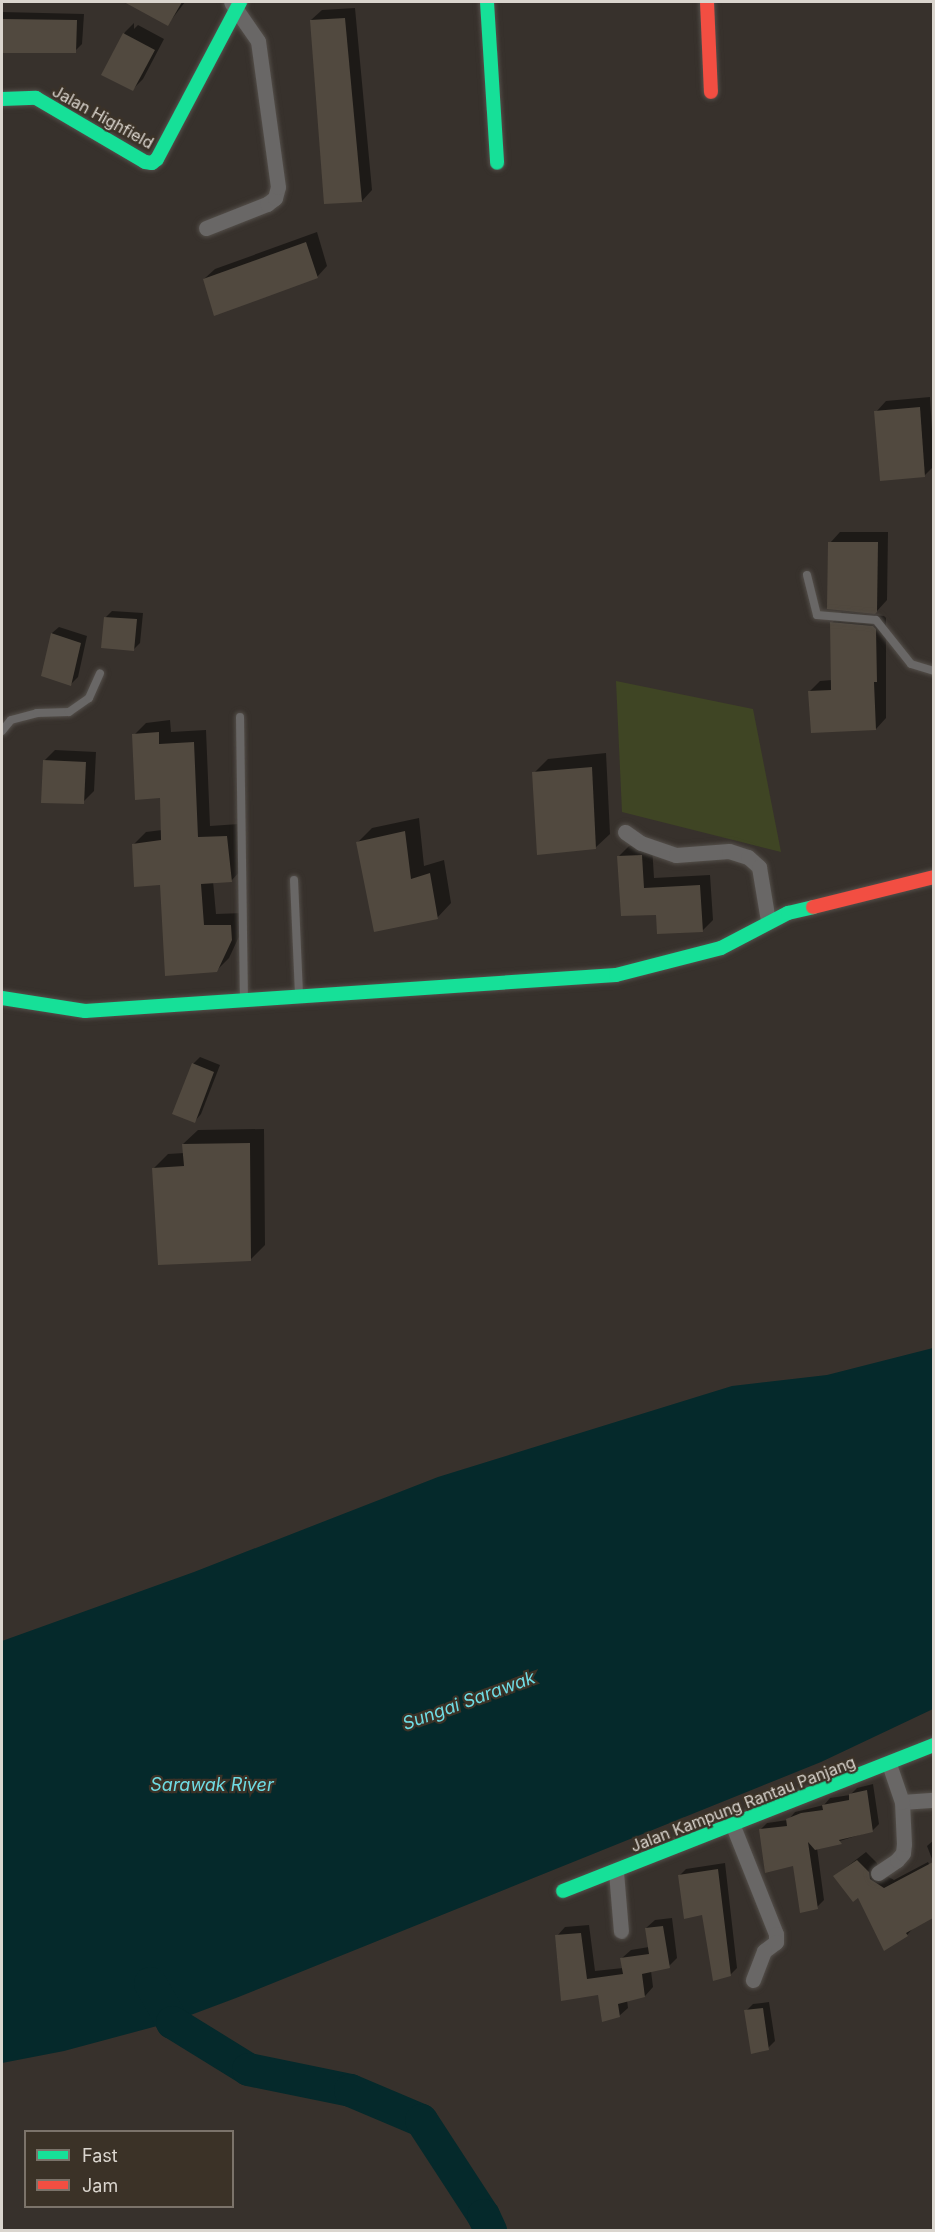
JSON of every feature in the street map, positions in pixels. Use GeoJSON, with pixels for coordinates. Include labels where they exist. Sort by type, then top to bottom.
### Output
{"type":"FeatureCollection","features":[{"type":"Feature","properties":{"kind":"street"},"geometry":{"type":"LineString","coordinates":[[487,2],[497,163]]}},
{"type":"Feature","properties":{"kind":"street"},"geometry":{"type":"LineString","coordinates":[[707,2],[711,92]]}},
{"type":"Feature","properties":{"kind":"street"},"geometry":{"type":"LineString","coordinates":[[206,228],[267,204],[275,198],[278,188],[258,41],[235,4]]}},
{"type":"Feature","properties":{"kind":"street","name":"Jalan Highfield"},"geometry":{"type":"LineString","coordinates":[[2,99],[36,98],[145,162],[152,163],[157,159],[235,4]]}},
{"type":"Feature","properties":{"kind":"street"},"geometry":{"type":"LineString","coordinates":[[625,832],[641,843],[676,855],[729,851],[748,857],[759,867],[768,921]]}},
{"type":"Feature","properties":{"kind":"street"},"geometry":{"type":"LineString","coordinates":[[2,998],[85,1011],[616,975],[720,948],[768,921],[788,914],[933,877]]}},
{"type":"Feature","properties":{"kind":"street","name":"Jalan Kampung Rantau Panjang"},"geometry":{"type":"LineString","coordinates":[[563,1891],[733,1826],[933,1745]]}},
{"type":"Feature","properties":{"kind":"street"},"geometry":{"type":"LineString","coordinates":[[878,1873],[903,1853],[902,1803],[889,1764]]}},
{"type":"Feature","properties":{"kind":"street"},"geometry":{"type":"LineString","coordinates":[[902,1803],[933,1800]]}},
{"type":"Feature","properties":{"kind":"street"},"geometry":{"type":"LineString","coordinates":[[733,1826],[776,1934],[776,1942],[764,1951],[753,1980]]}},
{"type":"Feature","properties":{"kind":"street"},"geometry":{"type":"LineString","coordinates":[[616,1872],[621,1931]]}},
{"type":"Feature","properties":{"kind":"lane"},"geometry":{"type":"LineString","coordinates":[[807,575],[817,615],[876,620],[911,664],[933,671]]}},
{"type":"Feature","properties":{"kind":"lane"},"geometry":{"type":"LineString","coordinates":[[2,731],[11,720],[37,713],[69,712],[89,698],[100,673]]}},
{"type":"Feature","properties":{"kind":"lane"},"geometry":{"type":"LineString","coordinates":[[240,717],[244,1002]]}},
{"type":"Feature","properties":{"kind":"lane"},"geometry":{"type":"LineString","coordinates":[[294,880],[300,996]]}},
{"type":"Feature","properties":{"kind":"green space"},"geometry":{"type":"Polygon","coordinates":[[[616,681],[753,709],[781,852],[622,812],[616,681]]]}},
{"type":"Feature","properties":{"kind":"water","name":"Sarawak River"},"geometry":{"type":"Polygon","coordinates":[[[933,1348],[933,1709],[821,1762],[236,1998],[172,2022],[64,2051],[2,2063],[2,1641],[194,1572],[438,1477],[732,1386],[827,1375],[933,1348]]]}},
{"type":"Feature","properties":{"kind":"building"},"geometry":{"type":"Polygon","coordinates":[[[124,2],[182,2],[168,26],[124,2]]]}},
{"type":"Feature","properties":{"kind":"building"},"geometry":{"type":"Polygon","coordinates":[[[345,18],[362,202],[324,204],[310,20],[345,18]]]}},
{"type":"Feature","properties":{"kind":"building"},"geometry":{"type":"Polygon","coordinates":[[[2,19],[77,20],[76,53],[2,53],[2,19]]]}},
{"type":"Feature","properties":{"kind":"building"},"geometry":{"type":"Polygon","coordinates":[[[123,33],[155,50],[133,91],[101,75],[123,33]]]}},
{"type":"Feature","properties":{"kind":"building"},"geometry":{"type":"Polygon","coordinates":[[[306,242],[318,278],[214,316],[203,279],[306,242]]]}},
{"type":"Feature","properties":{"kind":"building"},"geometry":{"type":"Polygon","coordinates":[[[920,407],[925,477],[880,481],[874,411],[920,407]]]}},
{"type":"Feature","properties":{"kind":"building"},"geometry":{"type":"Polygon","coordinates":[[[828,542],[878,542],[877,612],[875,614],[827,609],[828,542]]]}},
{"type":"Feature","properties":{"kind":"building"},"geometry":{"type":"Polygon","coordinates":[[[104,617],[137,619],[134,651],[101,648],[104,617]]]}},
{"type":"Feature","properties":{"kind":"building"},"geometry":{"type":"Polygon","coordinates":[[[830,622],[873,626],[876,629],[877,682],[874,682],[876,730],[811,733],[808,691],[831,690],[830,622]]]}},
{"type":"Feature","properties":{"kind":"building"},"geometry":{"type":"Polygon","coordinates":[[[51,633],[81,643],[71,686],[41,676],[51,633]]]}},
{"type":"Feature","properties":{"kind":"building"},"geometry":{"type":"Polygon","coordinates":[[[159,732],[159,744],[194,742],[198,837],[227,836],[232,882],[201,884],[204,925],[231,925],[232,940],[217,972],[165,976],[160,885],[134,887],[132,844],[161,840],[160,798],[135,800],[132,734],[159,732]]]}},
{"type":"Feature","properties":{"kind":"building"},"geometry":{"type":"Polygon","coordinates":[[[43,760],[86,762],[84,804],[41,803],[43,760]]]}},
{"type":"Feature","properties":{"kind":"building"},"geometry":{"type":"Polygon","coordinates":[[[592,767],[596,849],[537,855],[532,772],[592,767]]]}},
{"type":"Feature","properties":{"kind":"building"},"geometry":{"type":"Polygon","coordinates":[[[405,831],[411,879],[430,873],[438,919],[374,932],[356,842],[405,831]]]}},
{"type":"Feature","properties":{"kind":"building"},"geometry":{"type":"Polygon","coordinates":[[[642,855],[644,888],[700,885],[703,932],[657,934],[656,915],[621,916],[617,856],[642,855]]]}},
{"type":"Feature","properties":{"kind":"building"},"geometry":{"type":"Polygon","coordinates":[[[192,1063],[214,1072],[195,1123],[172,1114],[192,1063]]]}},
{"type":"Feature","properties":{"kind":"building"},"geometry":{"type":"Polygon","coordinates":[[[250,1143],[251,1261],[158,1265],[152,1168],[184,1166],[182,1144],[250,1143]]]}},
{"type":"Feature","properties":{"kind":"building"},"geometry":{"type":"Polygon","coordinates":[[[867,1790],[873,1832],[839,1840],[842,1844],[815,1850],[808,1842],[818,1909],[800,1913],[793,1866],[765,1873],[759,1829],[787,1826],[786,1819],[801,1813],[823,1810],[822,1805],[849,1800],[849,1794],[867,1790]]]}},
{"type":"Feature","properties":{"kind":"building"},"geometry":{"type":"Polygon","coordinates":[[[857,1860],[869,1872],[870,1879],[884,1888],[933,1862],[933,1918],[906,1933],[908,1936],[884,1951],[858,1898],[853,1902],[833,1876],[857,1860]]]}},
{"type":"Feature","properties":{"kind":"building"},"geometry":{"type":"Polygon","coordinates":[[[718,1869],[731,1976],[713,1981],[702,1915],[684,1919],[678,1875],[718,1869]]]}},
{"type":"Feature","properties":{"kind":"building"},"geometry":{"type":"Polygon","coordinates":[[[663,1926],[670,1968],[642,1974],[645,1997],[618,2004],[620,2017],[602,2022],[598,1995],[561,2001],[555,1935],[581,1933],[587,1979],[623,1974],[620,1958],[649,1954],[645,1928],[663,1926]]]}},
{"type":"Feature","properties":{"kind":"building"},"geometry":{"type":"Polygon","coordinates":[[[763,2008],[769,2050],[751,2054],[744,2010],[763,2008]]]}},
{"type":"Feature","properties":{"kind":"waterway"},"geometry":{"type":"LineString","coordinates":[[150,1983],[172,2022],[248,2069],[350,2090],[421,2120],[483,2215],[490,2230]]}},
{"type":"Feature","properties":{"kind":"traffic: fast"},"geometry":{"type":"LineString","coordinates":[[2,99],[36,98],[145,162],[152,163],[157,159],[240,2]]}},
{"type":"Feature","properties":{"kind":"traffic: fast"},"geometry":{"type":"LineString","coordinates":[[487,2],[497,163]]}},
{"type":"Feature","properties":{"kind":"traffic: fast"},"geometry":{"type":"LineString","coordinates":[[2,998],[85,1011],[616,975],[721,948],[788,913],[813,907]]}},
{"type":"Feature","properties":{"kind":"traffic: fast"},"geometry":{"type":"LineString","coordinates":[[563,1891],[934,1745]]}},
{"type":"Feature","properties":{"kind":"traffic: jam"},"geometry":{"type":"LineString","coordinates":[[707,2],[711,92]]}},
{"type":"Feature","properties":{"kind":"traffic: jam"},"geometry":{"type":"LineString","coordinates":[[813,907],[934,877]]}},
{"type":"Feature","properties":{"kind":"water label","name":"Sungai Sarawak"},"geometry":{"type":"Point","coordinates":[469,1701]}}]}
